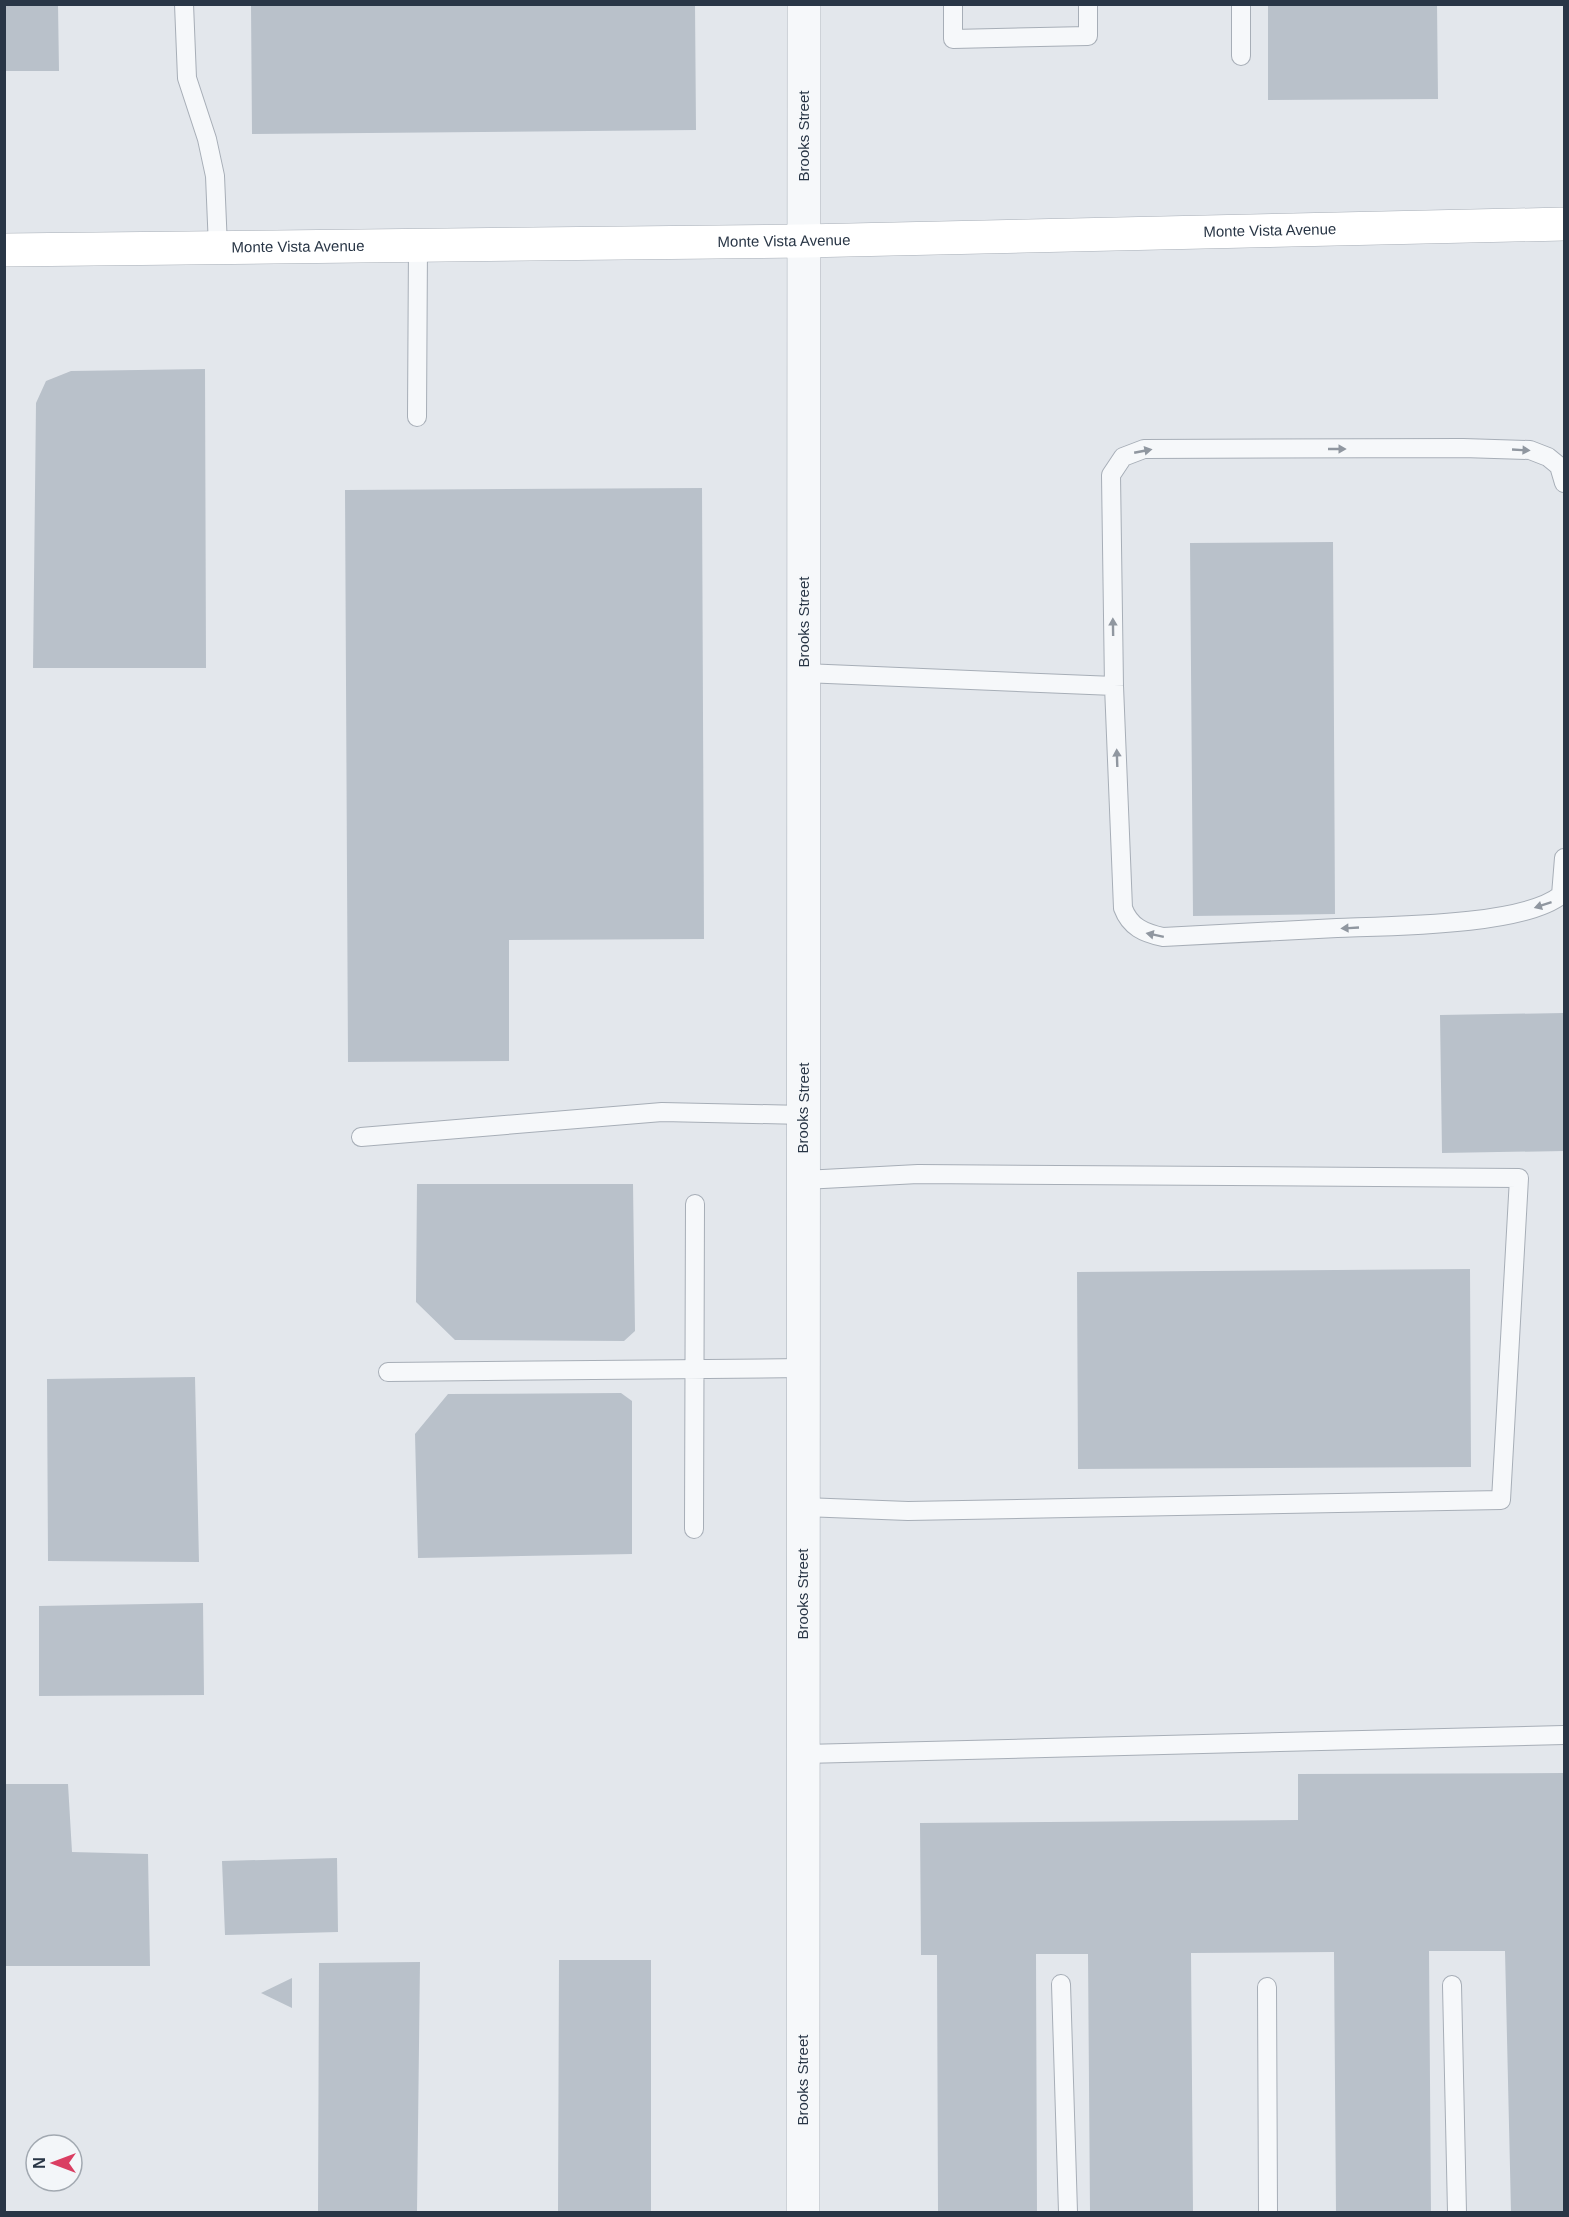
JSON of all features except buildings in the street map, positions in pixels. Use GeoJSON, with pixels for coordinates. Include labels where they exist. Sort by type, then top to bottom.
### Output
{"type":"FeatureCollection","features":[{"type":"Feature","properties":{"kind":"main road","name":"Monte Vista Avenue"},"geometry":{"type":"LineString","coordinates":[[4,250],[804,241],[1564,224]]}},
{"type":"Feature","properties":{"kind":"street","name":"Brooks Street"},"geometry":{"type":"LineString","coordinates":[[803,2212],[804,4]]}},
{"type":"Feature","properties":{"kind":"lane"},"geometry":{"type":"LineString","coordinates":[[184,4],[188,78],[207,139],[214,176],[218,247]]}},
{"type":"Feature","properties":{"kind":"lane"},"geometry":{"type":"LineString","coordinates":[[953,4],[953,39],[1088,36],[1088,4]]}},
{"type":"Feature","properties":{"kind":"lane"},"geometry":{"type":"LineString","coordinates":[[1240,4],[1241,56]]}},
{"type":"Feature","properties":{"kind":"lane"},"geometry":{"type":"LineString","coordinates":[[417,417],[418,245]]}},
{"type":"Feature","properties":{"kind":"lane"},"geometry":{"type":"LineString","coordinates":[[1564,483],[1559,466],[1548,457],[1530,450],[1144,449],[1123,457],[1111,475],[1114,686],[1123,908],[1127,918],[1135,927],[1147,934],[1163,937],[1454,922],[1522,912],[1552,903],[1561,895],[1564,858]]}},
{"type":"Feature","properties":{"kind":"lane"},"geometry":{"type":"LineString","coordinates":[[804,674],[1114,686]]}},
{"type":"Feature","properties":{"kind":"lane"},"geometry":{"type":"LineString","coordinates":[[361,1137],[662,1112],[804,1115]]}},
{"type":"Feature","properties":{"kind":"lane"},"geometry":{"type":"LineString","coordinates":[[804,1180],[918,1174],[1519,1179],[1501,1500],[908,1511],[804,1507]]}},
{"type":"Feature","properties":{"kind":"lane"},"geometry":{"type":"LineString","coordinates":[[694,1529],[696,1204]]}},
{"type":"Feature","properties":{"kind":"lane"},"geometry":{"type":"LineString","coordinates":[[388,1372],[804,1368]]}},
{"type":"Feature","properties":{"kind":"lane"},"geometry":{"type":"LineString","coordinates":[[804,1754],[1564,1735]]}},
{"type":"Feature","properties":{"kind":"lane"},"geometry":{"type":"LineString","coordinates":[[1061,1984],[1068,2212]]}},
{"type":"Feature","properties":{"kind":"lane"},"geometry":{"type":"LineString","coordinates":[[1452,1985],[1457,2212]]}},
{"type":"Feature","properties":{"kind":"lane"},"geometry":{"type":"LineString","coordinates":[[1267,1987],[1268,2212]]}}]}
